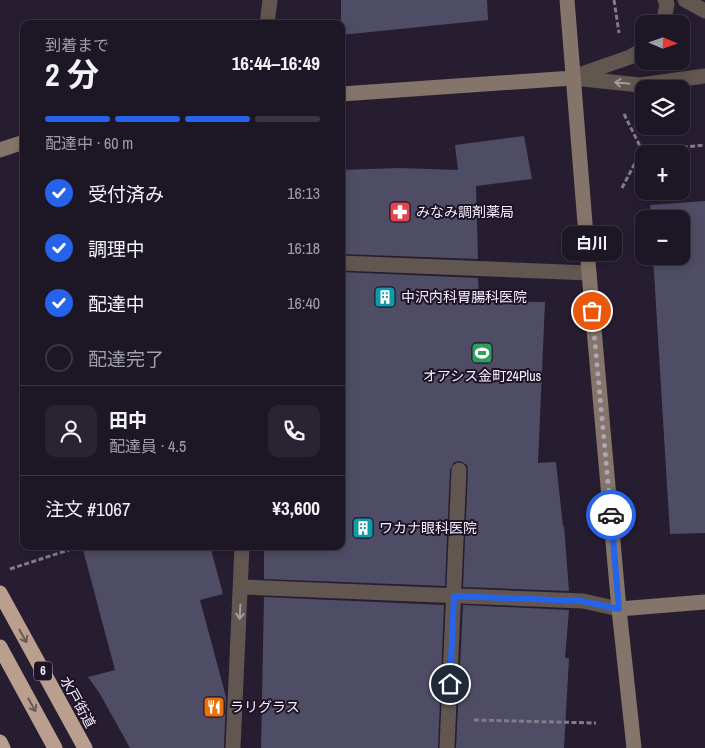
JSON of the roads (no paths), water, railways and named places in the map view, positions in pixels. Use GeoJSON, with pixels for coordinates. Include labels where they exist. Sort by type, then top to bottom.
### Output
{"type":"FeatureCollection","features":[{"type":"Feature","properties":{"kind":"highway","name":"水戸街道"},"geometry":{"type":"LineString","coordinates":[[0,593],[85,748]]}},
{"type":"Feature","properties":{"kind":"highway","name":"6"},"geometry":{"type":"LineString","coordinates":[[0,647],[55,748]]}},
{"type":"Feature","properties":{"kind":"highway"},"geometry":{"type":"LineString","coordinates":[[0,742],[4,748]]}},
{"type":"Feature","properties":{"kind":"street"},"geometry":{"type":"LineString","coordinates":[[268,20],[270,0]]}},
{"type":"Feature","properties":{"kind":"street"},"geometry":{"type":"LineString","coordinates":[[567,0],[619,609],[634,748]]}},
{"type":"Feature","properties":{"kind":"street"},"geometry":{"type":"LineString","coordinates":[[664,15],[665,0]]}},
{"type":"Feature","properties":{"kind":"street"},"geometry":{"type":"LineString","coordinates":[[685,0],[705,12]]}},
{"type":"Feature","properties":{"kind":"street"},"geometry":{"type":"LineString","coordinates":[[573,78],[635,54]]}},
{"type":"Feature","properties":{"kind":"street"},"geometry":{"type":"LineString","coordinates":[[345,94],[573,78],[640,85],[705,76]]}},
{"type":"Feature","properties":{"kind":"street"},"geometry":{"type":"LineString","coordinates":[[0,150],[20,143]]}},
{"type":"Feature","properties":{"kind":"street"},"geometry":{"type":"LineString","coordinates":[[345,263],[589,273]]}},
{"type":"Feature","properties":{"kind":"street"},"geometry":{"type":"LineString","coordinates":[[447,748],[458,470]]}},
{"type":"Feature","properties":{"kind":"street"},"geometry":{"type":"LineString","coordinates":[[233,748],[242,550]]}},
{"type":"Feature","properties":{"kind":"street"},"geometry":{"type":"LineString","coordinates":[[241,586],[582,601],[619,609],[705,602]]}},
{"type":"Feature","properties":{"kind":"place","name":"みなみ調剤薬局"},"geometry":{"type":"Point","coordinates":[400,212]}},
{"type":"Feature","properties":{"kind":"place","name":"中沢内科胃腸科医院"},"geometry":{"type":"Point","coordinates":[385,297]}},
{"type":"Feature","properties":{"kind":"place","name":"白川"},"geometry":{"type":"Point","coordinates":[592,311]}},
{"type":"Feature","properties":{"kind":"place","name":"オアシス金町24Plus"},"geometry":{"type":"Point","coordinates":[482,353]}},
{"type":"Feature","properties":{"kind":"place","name":"ワカナ眼科医院"},"geometry":{"type":"Point","coordinates":[363,528]}},
{"type":"Feature","properties":{"kind":"place","name":"ラリグラス"},"geometry":{"type":"Point","coordinates":[214,707]}}]}
